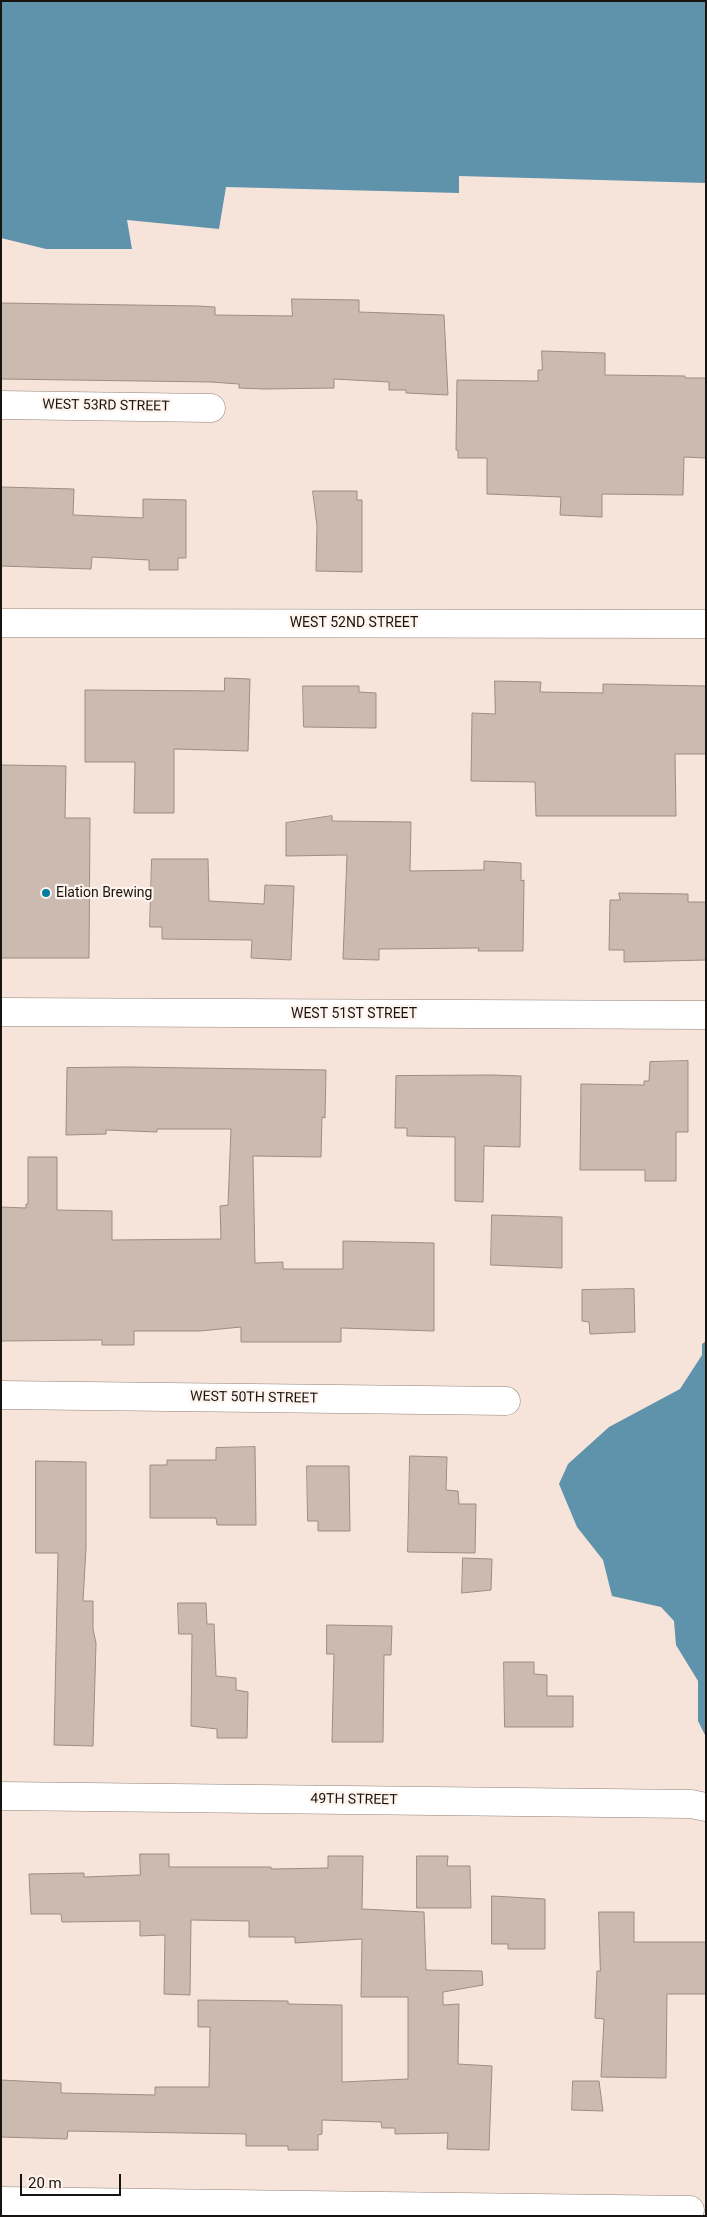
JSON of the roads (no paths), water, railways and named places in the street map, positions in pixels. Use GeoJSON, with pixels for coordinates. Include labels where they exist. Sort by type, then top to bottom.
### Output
{"type":"FeatureCollection","features":[{"type":"Feature","properties":{"kind":"street","name":"WEST 53RD STREET"},"geometry":{"type":"LineString","coordinates":[[1,405],[211,408]]}},
{"type":"Feature","properties":{"kind":"street","name":"WEST 52ND STREET"},"geometry":{"type":"LineString","coordinates":[[1,623],[706,624]]}},
{"type":"Feature","properties":{"kind":"street","name":"WEST 51ST STREET"},"geometry":{"type":"LineString","coordinates":[[1,1012],[706,1015]]}},
{"type":"Feature","properties":{"kind":"street","name":"WEST 50TH STREET"},"geometry":{"type":"LineString","coordinates":[[1,1395],[506,1401]]}},
{"type":"Feature","properties":{"kind":"street","name":"49TH STREET"},"geometry":{"type":"LineString","coordinates":[[1,1796],[691,1804],[706,1807]]}},
{"type":"Feature","properties":{"kind":"street"},"geometry":{"type":"LineString","coordinates":[[1,2201],[690,2210]]}},
{"type":"Feature","properties":{"kind":"water"},"geometry":{"type":"Polygon","coordinates":[[[1,1],[706,1],[706,183],[459,176],[459,193],[226,187],[219,229],[127,220],[132,249],[46,249],[1,238],[1,1]]]}},
{"type":"Feature","properties":{"kind":"water"},"geometry":{"type":"Polygon","coordinates":[[[706,1341],[706,1737],[698,1721],[698,1681],[676,1645],[674,1621],[661,1607],[612,1596],[603,1560],[577,1527],[559,1484],[568,1464],[609,1427],[680,1389],[702,1355],[702,1344],[706,1341]]]}},
{"type":"Feature","properties":{"kind":"place","name":"Elation Brewing"},"geometry":{"type":"Point","coordinates":[46,893]}}]}
